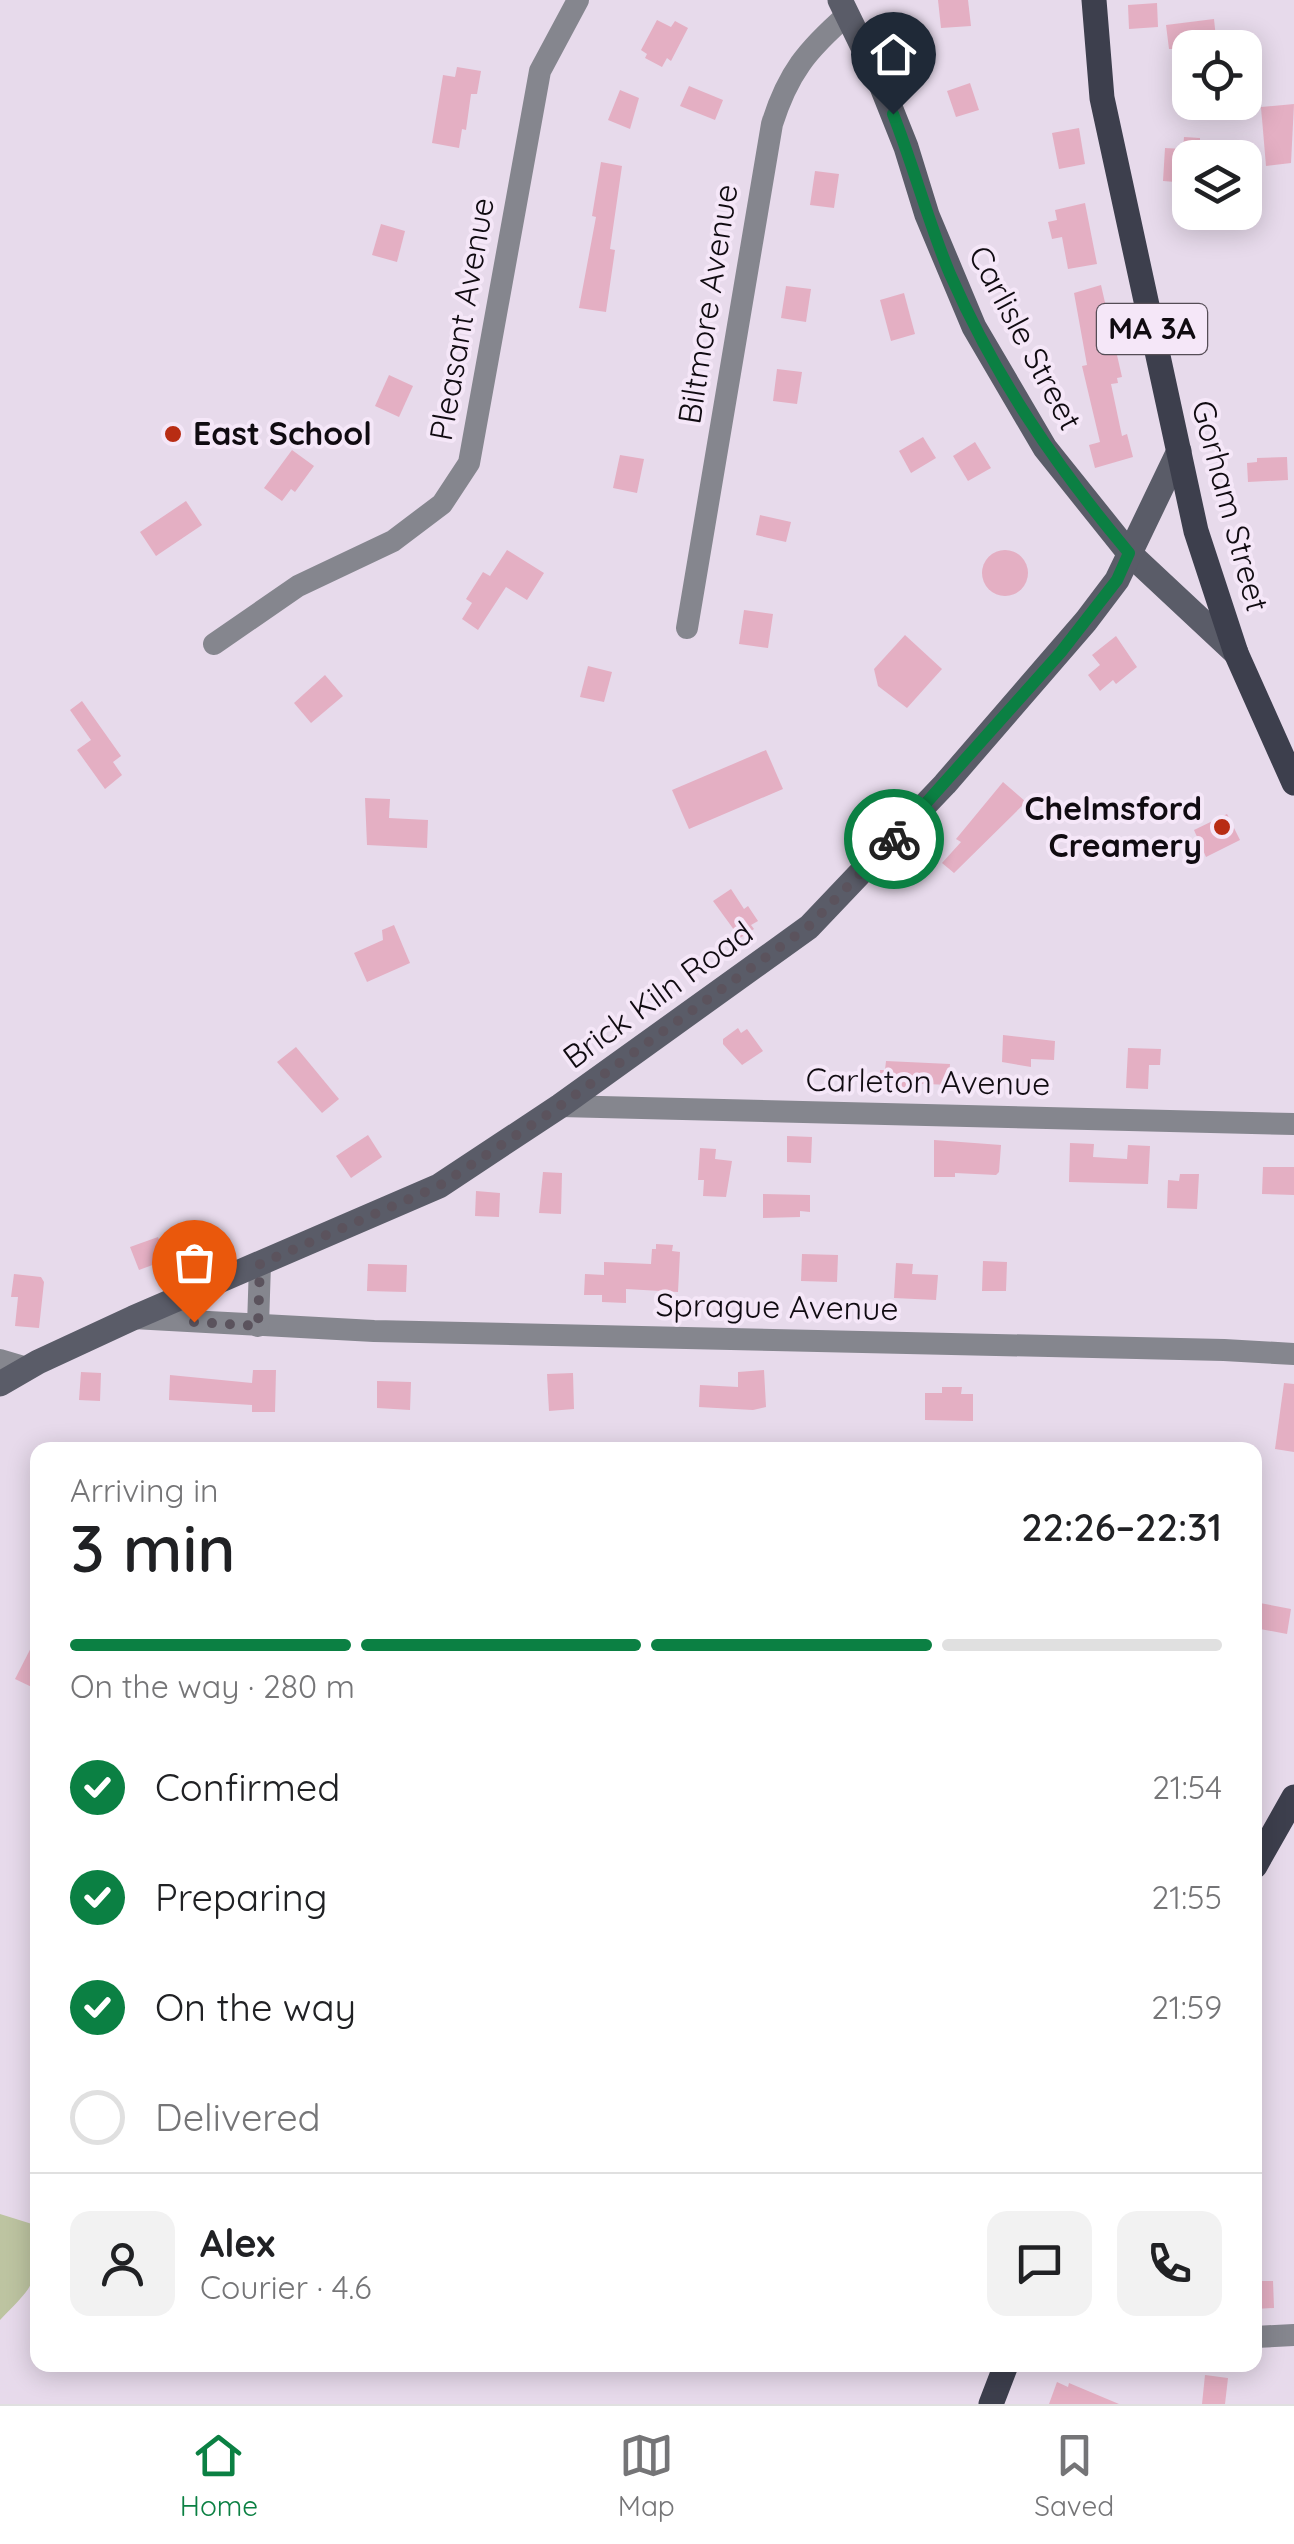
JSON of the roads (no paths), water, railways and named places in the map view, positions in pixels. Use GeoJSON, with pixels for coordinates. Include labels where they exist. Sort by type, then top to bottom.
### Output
{"type":"FeatureCollection","features":[{"type":"Feature","properties":{"kind":"main road","name":"Gorham Street"},"geometry":{"type":"LineString","coordinates":[[1094,0],[1102,98],[1196,531],[1236,653],[1294,783]]}},
{"type":"Feature","properties":{"kind":"main road"},"geometry":{"type":"LineString","coordinates":[[1262,1854],[1294,1797]]}},
{"type":"Feature","properties":{"kind":"main road"},"geometry":{"type":"LineString","coordinates":[[991,2404],[1003,2372]]}},
{"type":"Feature","properties":{"kind":"street","name":"Pleasant Avenue"},"geometry":{"type":"LineString","coordinates":[[214,644],[298,586],[393,541],[442,504],[469,463],[540,72],[578,0]]}},
{"type":"Feature","properties":{"kind":"street","name":"Carlisle Street"},"geometry":{"type":"LineString","coordinates":[[844,8],[893,114],[927,215],[974,327],[1045,448],[1129,553],[1236,653]]}},
{"type":"Feature","properties":{"kind":"street","name":"Biltmore Avenue"},"geometry":{"type":"LineString","coordinates":[[687,628],[772,124],[794,68],[844,8]]}},
{"type":"Feature","properties":{"kind":"street","name":"Brick Kiln Road"},"geometry":{"type":"LineString","coordinates":[[0,1384],[134,1318],[439,1186],[560,1106],[809,926],[945,784],[1061,652],[1117,580],[1180,451]]}},
{"type":"Feature","properties":{"kind":"street","name":"Carleton Avenue"},"geometry":{"type":"LineString","coordinates":[[560,1106],[1294,1124]]}},
{"type":"Feature","properties":{"kind":"street"},"geometry":{"type":"LineString","coordinates":[[258,1326],[260,1264]]}},
{"type":"Feature","properties":{"kind":"street","name":"Sprague Avenue"},"geometry":{"type":"LineString","coordinates":[[134,1318],[258,1326],[1294,1354]]}},
{"type":"Feature","properties":{"kind":"street"},"geometry":{"type":"LineString","coordinates":[[0,1360],[27,1368]]}},
{"type":"Feature","properties":{"kind":"street"},"geometry":{"type":"LineString","coordinates":[[1262,2337],[1294,2336]]}},
{"type":"Feature","properties":{"kind":"place","name":"East School"},"geometry":{"type":"Point","coordinates":[173,434]}},
{"type":"Feature","properties":{"kind":"place","name":"Chelmsford Creamery"},"geometry":{"type":"Point","coordinates":[1222,827]}}]}
